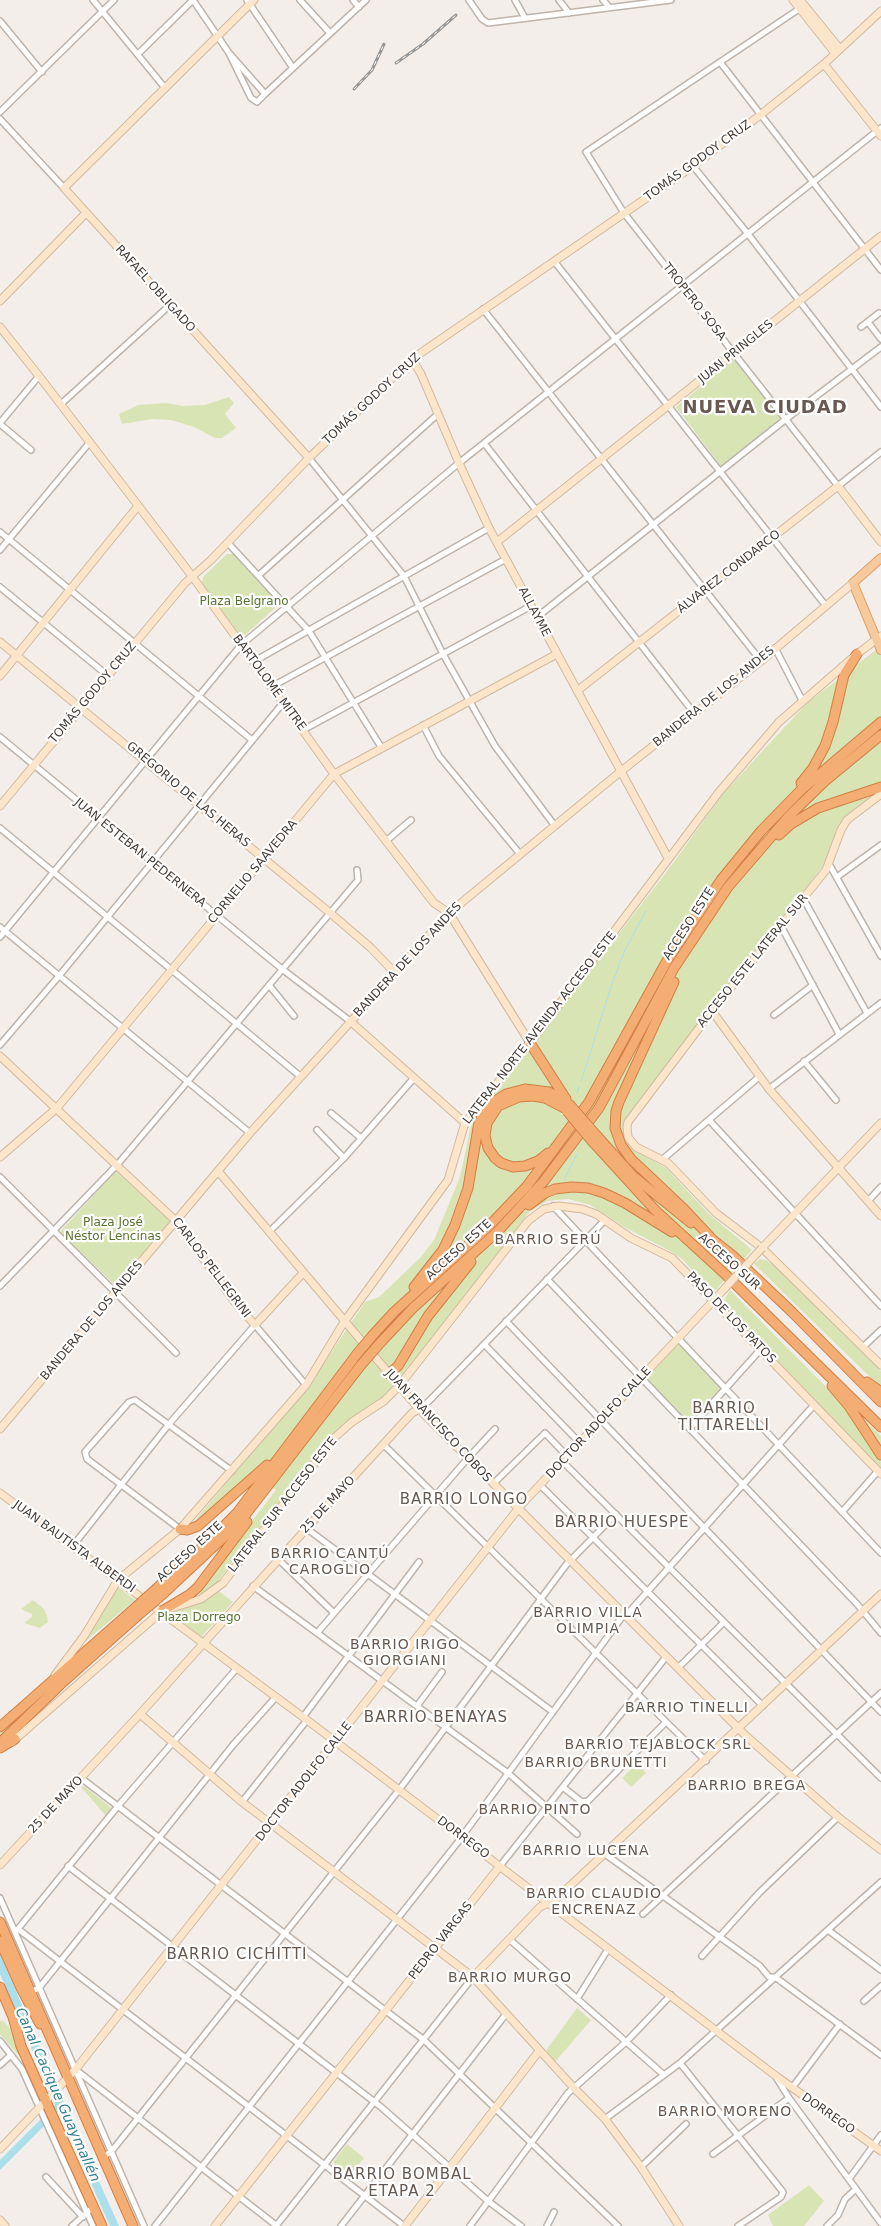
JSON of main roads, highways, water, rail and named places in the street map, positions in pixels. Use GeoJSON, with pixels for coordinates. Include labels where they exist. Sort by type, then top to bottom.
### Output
{"type":"FeatureCollection","features":[{"type":"Feature","properties":{"kind":"highway"},"geometry":{"type":"LineString","coordinates":[[708,896],[718,878],[729,864],[813,768],[829,735],[844,675],[857,654]]}},
{"type":"Feature","properties":{"kind":"highway","name":"ACCESO ESTE"},"geometry":{"type":"LineString","coordinates":[[160,1590],[237,1513],[324,1395],[394,1312],[513,1202],[569,1131],[605,1076],[668,959],[708,896],[750,844],[801,790],[881,722]]}},
{"type":"Feature","properties":{"kind":"highway","name":"ACCESO ESTE"},"geometry":{"type":"LineString","coordinates":[[0,1743],[140,1608],[234,1529],[380,1342],[413,1308],[483,1246],[544,1181],[599,1108],[674,968],[728,887],[772,834],[808,797],[881,734]]}},
{"type":"Feature","properties":{"kind":"highway"},"geometry":{"type":"LineString","coordinates":[[728,887],[756,861],[782,831],[803,816],[830,802],[881,787]]}},
{"type":"Feature","properties":{"kind":"highway"},"geometry":{"type":"LineString","coordinates":[[712,1239],[684,1209],[631,1159],[617,1137],[615,1120],[616,1111],[623,1092],[679,970],[716,905]]}},
{"type":"Feature","properties":{"kind":"highway"},"geometry":{"type":"LineString","coordinates":[[530,1043],[568,1108]]}},
{"type":"Feature","properties":{"kind":"highway"},"geometry":{"type":"LineString","coordinates":[[394,1312],[434,1263],[450,1237],[468,1188],[479,1122],[489,1105],[506,1094],[524,1089],[548,1092],[568,1108]]}},
{"type":"Feature","properties":{"kind":"highway"},"geometry":{"type":"LineString","coordinates":[[568,1108],[539,1096],[512,1098],[498,1106],[491,1115],[485,1128],[485,1139],[490,1152],[498,1161],[509,1166],[521,1167],[542,1159],[569,1131]]}},
{"type":"Feature","properties":{"kind":"highway","name":"ACCESO SUR"},"geometry":{"type":"LineString","coordinates":[[568,1108],[632,1187],[691,1245],[726,1275],[881,1427]]}},
{"type":"Feature","properties":{"kind":"highway","name":"ACCESO SUR"},"geometry":{"type":"LineString","coordinates":[[594,1138],[633,1176],[712,1239],[792,1312],[881,1402]]}},
{"type":"Feature","properties":{"kind":"highway"},"geometry":{"type":"LineString","coordinates":[[498,1231],[545,1193],[564,1187],[578,1186],[604,1192],[625,1203],[691,1245]]}},
{"type":"Feature","properties":{"kind":"highway"},"geometry":{"type":"LineString","coordinates":[[389,1374],[398,1366],[428,1316],[483,1246]]}},
{"type":"Feature","properties":{"kind":"highway"},"geometry":{"type":"LineString","coordinates":[[804,1351],[849,1406],[881,1455]]}},
{"type":"Feature","properties":{"kind":"highway"},"geometry":{"type":"LineString","coordinates":[[847,1367],[881,1392]]}},
{"type":"Feature","properties":{"kind":"highway"},"geometry":{"type":"LineString","coordinates":[[180,1529],[187,1530],[198,1526],[262,1470],[324,1395]]}},
{"type":"Feature","properties":{"kind":"highway"},"geometry":{"type":"LineString","coordinates":[[162,1612],[198,1587],[253,1514],[280,1472]]}},
{"type":"Feature","properties":{"kind":"highway","name":"ACCESO ESTE"},"geometry":{"type":"LineString","coordinates":[[0,1728],[52,1680],[140,1608]]}},
{"type":"Feature","properties":{"kind":"highway"},"geometry":{"type":"LineString","coordinates":[[0,1749],[59,1686]]}},
{"type":"Feature","properties":{"kind":"highway"},"geometry":{"type":"LineString","coordinates":[[0,1749],[15,1739]]}},
{"type":"Feature","properties":{"kind":"highway"},"geometry":{"type":"LineString","coordinates":[[0,1922],[35,1990],[53,2043],[69,2078],[108,2154],[133,2226]]}},
{"type":"Feature","properties":{"kind":"highway"},"geometry":{"type":"LineString","coordinates":[[0,1941],[26,1998],[53,2043]]}},
{"type":"Feature","properties":{"kind":"highway"},"geometry":{"type":"LineString","coordinates":[[0,1987],[13,2017],[22,2046]]}},
{"type":"Feature","properties":{"kind":"highway"},"geometry":{"type":"LineString","coordinates":[[0,2003],[50,2105],[88,2212],[102,2226]]}},
{"type":"Feature","properties":{"kind":"main road","name":"BANDERA DE LOS ANDES"},"geometry":{"type":"LineString","coordinates":[[879,637],[854,582],[881,558]]}},
{"type":"Feature","properties":{"kind":"main road"},"geometry":{"type":"LineString","coordinates":[[879,637],[881,650]]}},
{"type":"Feature","properties":{"kind":"water","name":"Canal Cacique Guaymallén"},"geometry":{"type":"Polygon","coordinates":[[[0,1954],[119,2226],[110,2226],[59,2111],[0,2170],[0,2160],[55,2105],[0,1974],[0,1954]]]}},
{"type":"Feature","properties":{"kind":"waterway"},"geometry":{"type":"LineString","coordinates":[[581,1082],[612,984],[625,950],[646,911]]}},
{"type":"Feature","properties":{"kind":"waterway"},"geometry":{"type":"LineString","coordinates":[[577,1093],[579,1087]]}},
{"type":"Feature","properties":{"kind":"waterway"},"geometry":{"type":"LineString","coordinates":[[564,1180],[577,1154]]}},
{"type":"Feature","properties":{"kind":"railway"},"geometry":{"type":"LineString","coordinates":[[396,63],[423,44],[456,15]]}},
{"type":"Feature","properties":{"kind":"railway"},"geometry":{"type":"LineString","coordinates":[[354,89],[372,70],[384,44]]}},
{"type":"Feature","properties":{"kind":"district","name":"NUEVA CIUDAD"},"geometry":{"type":"Point","coordinates":[765,408]}},
{"type":"Feature","properties":{"kind":"district","name":"BARRIO SERÚ"},"geometry":{"type":"Point","coordinates":[548,1240]}},
{"type":"Feature","properties":{"kind":"district","name":"BARRIO TITTARELLI"},"geometry":{"type":"Point","coordinates":[724,1418]}},
{"type":"Feature","properties":{"kind":"district","name":"BARRIO LONGO"},"geometry":{"type":"Point","coordinates":[464,1500]}},
{"type":"Feature","properties":{"kind":"district","name":"BARRIO HUESPE"},"geometry":{"type":"Point","coordinates":[622,1523]}},
{"type":"Feature","properties":{"kind":"district","name":"BARRIO CANTÚ CAROGLIO"},"geometry":{"type":"Point","coordinates":[330,1562]}},
{"type":"Feature","properties":{"kind":"district","name":"BARRIO VILLA OLIMPIA"},"geometry":{"type":"Point","coordinates":[588,1622]}},
{"type":"Feature","properties":{"kind":"district","name":"BARRIO IRIGO GIORGIANI"},"geometry":{"type":"Point","coordinates":[405,1654]}},
{"type":"Feature","properties":{"kind":"district","name":"BARRIO TINELLI"},"geometry":{"type":"Point","coordinates":[687,1708]}},
{"type":"Feature","properties":{"kind":"district","name":"BARRIO BENAYAS"},"geometry":{"type":"Point","coordinates":[436,1718]}},
{"type":"Feature","properties":{"kind":"district","name":"BARRIO TEJABLOCK SRL"},"geometry":{"type":"Point","coordinates":[658,1745]}},
{"type":"Feature","properties":{"kind":"district","name":"BARRIO BRUNETTI"},"geometry":{"type":"Point","coordinates":[596,1763]}},
{"type":"Feature","properties":{"kind":"district","name":"BARRIO BREGA"},"geometry":{"type":"Point","coordinates":[747,1786]}},
{"type":"Feature","properties":{"kind":"district","name":"BARRIO PINTO"},"geometry":{"type":"Point","coordinates":[535,1810]}},
{"type":"Feature","properties":{"kind":"district","name":"BARRIO LUCENA"},"geometry":{"type":"Point","coordinates":[586,1851]}},
{"type":"Feature","properties":{"kind":"district","name":"BARRIO CLAUDIO ENCRENAZ"},"geometry":{"type":"Point","coordinates":[594,1902]}},
{"type":"Feature","properties":{"kind":"district","name":"BARRIO CICHITTI"},"geometry":{"type":"Point","coordinates":[237,1955]}},
{"type":"Feature","properties":{"kind":"district","name":"BARRIO MURGO"},"geometry":{"type":"Point","coordinates":[510,1978]}},
{"type":"Feature","properties":{"kind":"district","name":"BARRIO MORENO"},"geometry":{"type":"Point","coordinates":[725,2112]}},
{"type":"Feature","properties":{"kind":"district","name":"BARRIO BOMBAL ETAPA 2"},"geometry":{"type":"Point","coordinates":[402,2184]}},
{"type":"Feature","properties":{"kind":"park label","name":"Plaza Belgrano"},"geometry":{"type":"Point","coordinates":[244,602]}},
{"type":"Feature","properties":{"kind":"park label","name":"Plaza José Néstor Lencinas"},"geometry":{"type":"Point","coordinates":[113,1230]}},
{"type":"Feature","properties":{"kind":"park label","name":"Plaza Dorrego"},"geometry":{"type":"Point","coordinates":[199,1618]}}]}
